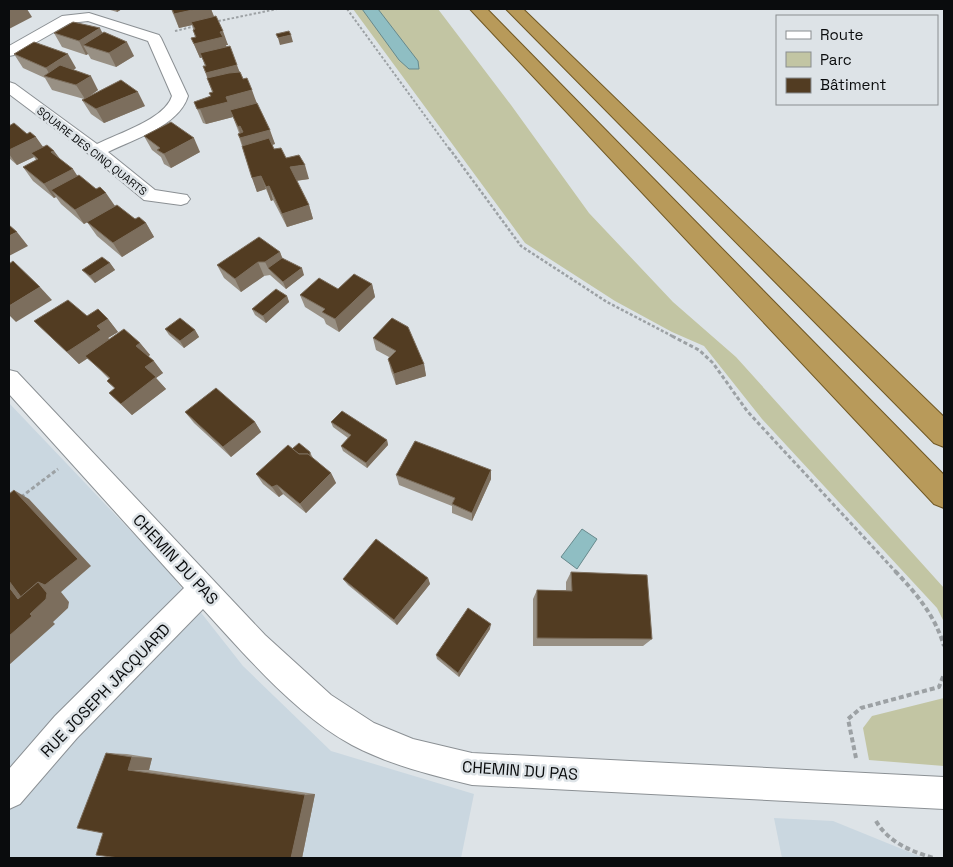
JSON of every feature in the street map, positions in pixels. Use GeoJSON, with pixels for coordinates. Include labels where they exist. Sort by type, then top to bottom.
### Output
{"type":"FeatureCollection","features":[{"type":"Feature","properties":{"kind":"highway"},"geometry":{"type":"LineString","coordinates":[[478,9],[944,495]]}},
{"type":"Feature","properties":{"kind":"highway"},"geometry":{"type":"LineString","coordinates":[[514,9],[944,435]]}},
{"type":"Feature","properties":{"kind":"street"},"geometry":{"type":"LineString","coordinates":[[9,52],[63,14],[89,17],[154,38],[180,96],[177,106],[166,117],[96,151]]}},
{"type":"Feature","properties":{"kind":"street","name":"SQUARE DES CINQ QUARTS"},"geometry":{"type":"LineString","coordinates":[[9,87],[96,151],[150,196],[181,199]]}},
{"type":"Feature","properties":{"kind":"street","name":"CHEMIN DU PAS"},"geometry":{"type":"LineString","coordinates":[[9,379],[256,645],[320,706],[363,734],[412,755],[472,769],[944,793]]}},
{"type":"Feature","properties":{"kind":"street","name":"RUE JOSEPH JACQUARD"},"geometry":{"type":"LineString","coordinates":[[9,793],[66,728],[203,588]]}},
{"type":"Feature","properties":{"kind":"path"},"geometry":{"type":"LineString","coordinates":[[211,23],[277,9]]}},
{"type":"Feature","properties":{"kind":"path"},"geometry":{"type":"LineString","coordinates":[[347,9],[521,246],[607,302],[700,350],[713,363],[747,411],[912,589],[938,626],[944,646]]}},
{"type":"Feature","properties":{"kind":"path"},"geometry":{"type":"LineString","coordinates":[[154,38],[164,33],[202,25]]}},
{"type":"Feature","properties":{"kind":"path"},"geometry":{"type":"LineString","coordinates":[[16,501],[79,454]]}},
{"type":"Feature","properties":{"kind":"shaded area"},"geometry":{"type":"Polygon","coordinates":[[[9,403],[165,567],[243,666],[331,751],[474,794],[461,858],[9,858],[9,403]]]}},
{"type":"Feature","properties":{"kind":"shaded area"},"geometry":{"type":"Polygon","coordinates":[[[774,818],[833,821],[924,858],[782,858],[774,818]]]}},
{"type":"Feature","properties":{"kind":"green space"},"geometry":{"type":"Polygon","coordinates":[[[353,9],[438,9],[511,105],[589,213],[673,302],[736,357],[944,588],[944,622],[937,608],[762,419],[704,346],[672,332],[615,301],[525,243],[353,9]]]}},
{"type":"Feature","properties":{"kind":"green space"},"geometry":{"type":"Polygon","coordinates":[[[944,698],[944,766],[869,760],[863,728],[872,716],[944,698]]]}},
{"type":"Feature","properties":{"kind":"water"},"geometry":{"type":"Polygon","coordinates":[[[362,9],[378,9],[418,61],[419,69],[409,69],[399,60],[362,9]]]}},
{"type":"Feature","properties":{"kind":"water"},"geometry":{"type":"Polygon","coordinates":[[[582,529],[597,539],[577,569],[561,557],[582,529]]]}},
{"type":"Feature","properties":{"kind":"building"},"geometry":{"type":"Polygon","coordinates":[[[172,9],[197,9],[174,14],[172,9]]]}},
{"type":"Feature","properties":{"kind":"building"},"geometry":{"type":"Polygon","coordinates":[[[216,16],[223,31],[220,32],[223,37],[194,44],[191,38],[196,37],[193,30],[195,29],[191,22],[216,16]]]}},
{"type":"Feature","properties":{"kind":"building"},"geometry":{"type":"Polygon","coordinates":[[[73,22],[100,28],[79,41],[54,33],[73,22]]]}},
{"type":"Feature","properties":{"kind":"building"},"geometry":{"type":"Polygon","coordinates":[[[289,31],[291,35],[278,38],[276,34],[289,31]]]}},
{"type":"Feature","properties":{"kind":"building"},"geometry":{"type":"Polygon","coordinates":[[[104,32],[127,42],[109,53],[83,45],[104,32]]]}},
{"type":"Feature","properties":{"kind":"building"},"geometry":{"type":"Polygon","coordinates":[[[34,42],[68,54],[46,68],[14,54],[34,42]]]}},
{"type":"Feature","properties":{"kind":"building"},"geometry":{"type":"Polygon","coordinates":[[[230,46],[237,65],[206,73],[203,66],[206,66],[200,53],[230,46]]]}},
{"type":"Feature","properties":{"kind":"building"},"geometry":{"type":"Polygon","coordinates":[[[60,65],[91,76],[76,85],[44,76],[60,65]]]}},
{"type":"Feature","properties":{"kind":"building"},"geometry":{"type":"Polygon","coordinates":[[[240,72],[243,79],[247,78],[252,90],[226,97],[228,102],[197,109],[194,102],[211,96],[209,93],[213,92],[207,78],[240,72]]]}},
{"type":"Feature","properties":{"kind":"building"},"geometry":{"type":"Polygon","coordinates":[[[121,80],[138,92],[96,109],[82,100],[121,80]]]}},
{"type":"Feature","properties":{"kind":"building"},"geometry":{"type":"Polygon","coordinates":[[[257,103],[270,130],[240,138],[238,134],[243,132],[240,126],[238,127],[230,110],[257,103]]]}},
{"type":"Feature","properties":{"kind":"building"},"geometry":{"type":"Polygon","coordinates":[[[171,122],[194,138],[164,154],[157,150],[160,148],[144,136],[171,122]]]}},
{"type":"Feature","properties":{"kind":"building"},"geometry":{"type":"Polygon","coordinates":[[[14,123],[27,134],[30,132],[36,137],[9,150],[9,126],[14,123]]]}},
{"type":"Feature","properties":{"kind":"building"},"geometry":{"type":"Polygon","coordinates":[[[269,138],[274,149],[281,148],[286,158],[299,155],[305,165],[290,167],[309,205],[282,214],[269,186],[266,187],[261,176],[252,178],[242,146],[269,138]]]}},
{"type":"Feature","properties":{"kind":"building"},"geometry":{"type":"Polygon","coordinates":[[[47,145],[54,151],[51,152],[73,169],[44,184],[23,167],[38,159],[31,153],[47,145]]]}},
{"type":"Feature","properties":{"kind":"building"},"geometry":{"type":"Polygon","coordinates":[[[79,175],[96,189],[100,187],[106,193],[75,210],[51,190],[79,175]]]}},
{"type":"Feature","properties":{"kind":"building"},"geometry":{"type":"Polygon","coordinates":[[[117,205],[135,219],[139,217],[146,223],[113,243],[87,222],[117,205]]]}},
{"type":"Feature","properties":{"kind":"building"},"geometry":{"type":"Polygon","coordinates":[[[9,225],[17,232],[9,236],[9,225]]]}},
{"type":"Feature","properties":{"kind":"building"},"geometry":{"type":"Polygon","coordinates":[[[259,237],[280,252],[265,262],[258,262],[235,279],[217,265],[259,237]]]}},
{"type":"Feature","properties":{"kind":"building"},"geometry":{"type":"Polygon","coordinates":[[[102,257],[110,263],[90,276],[82,270],[102,257]]]}},
{"type":"Feature","properties":{"kind":"building"},"geometry":{"type":"Polygon","coordinates":[[[282,258],[302,268],[283,282],[268,268],[282,258]]]}},
{"type":"Feature","properties":{"kind":"building"},"geometry":{"type":"Polygon","coordinates":[[[13,261],[40,287],[9,306],[9,264],[13,261]]]}},
{"type":"Feature","properties":{"kind":"building"},"geometry":{"type":"Polygon","coordinates":[[[354,274],[372,284],[335,319],[322,312],[325,309],[300,295],[319,278],[338,289],[354,274]]]}},
{"type":"Feature","properties":{"kind":"building"},"geometry":{"type":"Polygon","coordinates":[[[276,289],[287,296],[263,316],[252,309],[276,289]]]}},
{"type":"Feature","properties":{"kind":"building"},"geometry":{"type":"Polygon","coordinates":[[[68,300],[87,316],[98,309],[108,319],[97,326],[101,330],[67,352],[34,321],[68,300]]]}},
{"type":"Feature","properties":{"kind":"building"},"geometry":{"type":"Polygon","coordinates":[[[180,318],[195,330],[180,341],[165,329],[180,318]]]}},
{"type":"Feature","properties":{"kind":"building"},"geometry":{"type":"Polygon","coordinates":[[[392,318],[408,327],[424,364],[394,374],[388,359],[396,351],[373,338],[392,318]]]}},
{"type":"Feature","properties":{"kind":"building"},"geometry":{"type":"Polygon","coordinates":[[[124,329],[140,343],[136,346],[154,361],[145,367],[156,377],[121,404],[109,393],[115,388],[107,381],[110,378],[85,356],[124,329]]]}},
{"type":"Feature","properties":{"kind":"building"},"geometry":{"type":"Polygon","coordinates":[[[216,388],[255,422],[223,447],[185,412],[216,388]]]}},
{"type":"Feature","properties":{"kind":"building"},"geometry":{"type":"Polygon","coordinates":[[[342,411],[387,440],[366,463],[341,446],[351,435],[331,422],[342,411]]]}},
{"type":"Feature","properties":{"kind":"building"},"geometry":{"type":"Polygon","coordinates":[[[415,441],[491,470],[472,513],[452,504],[455,498],[396,475],[415,441]]]}},
{"type":"Feature","properties":{"kind":"building"},"geometry":{"type":"Polygon","coordinates":[[[299,443],[310,452],[310,456],[308,454],[299,454],[292,449],[299,443]]]}},
{"type":"Feature","properties":{"kind":"building"},"geometry":{"type":"Polygon","coordinates":[[[288,445],[299,454],[308,454],[331,473],[300,504],[277,485],[272,487],[256,474],[288,445]]]}},
{"type":"Feature","properties":{"kind":"building"},"geometry":{"type":"Polygon","coordinates":[[[14,490],[78,559],[45,585],[38,582],[21,597],[9,581],[9,494],[14,490]]]}},
{"type":"Feature","properties":{"kind":"building"},"geometry":{"type":"Polygon","coordinates":[[[376,539],[428,578],[394,620],[343,579],[376,539]]]}},
{"type":"Feature","properties":{"kind":"building"},"geometry":{"type":"Polygon","coordinates":[[[571,572],[647,575],[652,639],[537,638],[537,590],[572,591],[571,572]]]}},
{"type":"Feature","properties":{"kind":"building"},"geometry":{"type":"Polygon","coordinates":[[[38,582],[47,593],[46,599],[30,614],[32,616],[9,636],[9,587],[18,599],[38,582]]]}},
{"type":"Feature","properties":{"kind":"building"},"geometry":{"type":"Polygon","coordinates":[[[468,608],[491,624],[458,673],[436,655],[468,608]]]}},
{"type":"Feature","properties":{"kind":"building"},"geometry":{"type":"Polygon","coordinates":[[[106,753],[132,757],[128,770],[305,795],[291,858],[119,858],[96,855],[103,833],[77,828],[106,753]]]}}]}
